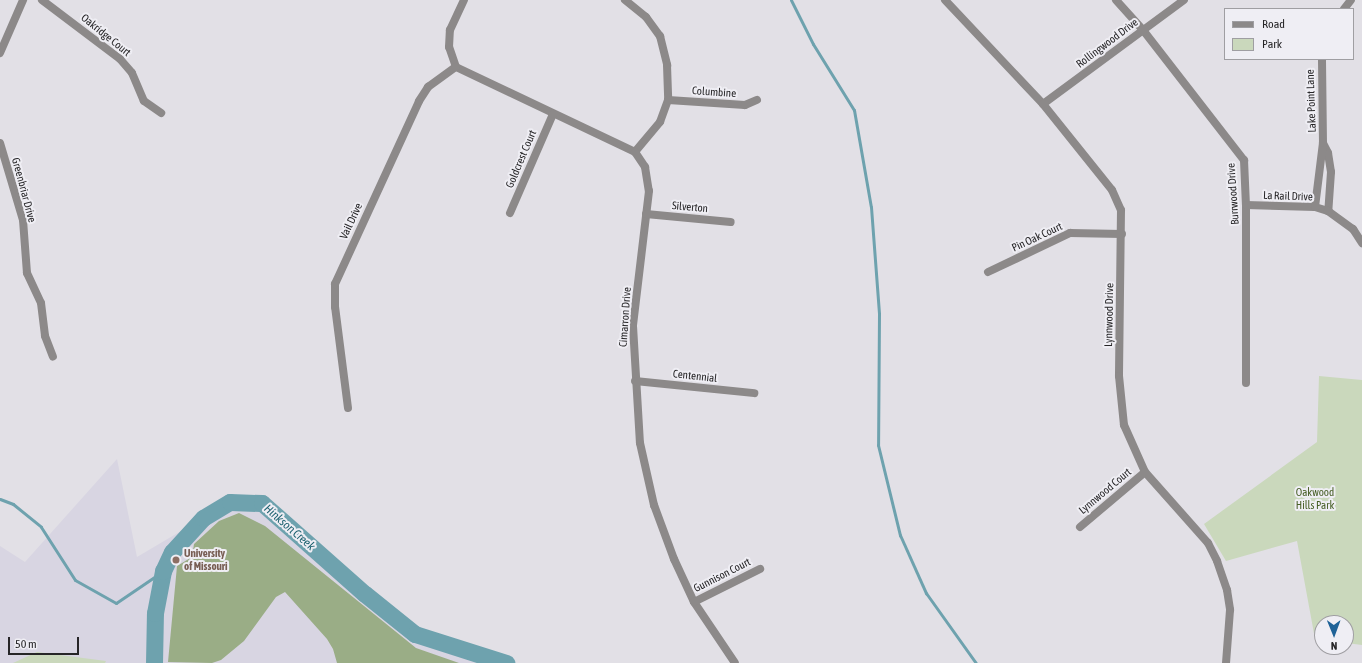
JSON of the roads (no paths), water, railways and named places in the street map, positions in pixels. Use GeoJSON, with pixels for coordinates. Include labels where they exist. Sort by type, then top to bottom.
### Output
{"type":"FeatureCollection","features":[{"type":"Feature","properties":{"kind":"street"},"geometry":{"type":"LineString","coordinates":[[0,53],[23,0]]}},
{"type":"Feature","properties":{"kind":"street","name":"Oakridge Court"},"geometry":{"type":"LineString","coordinates":[[42,0],[120,59],[132,73],[144,101],[160,113]]}},
{"type":"Feature","properties":{"kind":"street"},"geometry":{"type":"LineString","coordinates":[[464,0],[450,30],[450,47],[456,67],[635,152],[660,122],[668,100],[667,65],[660,36],[646,17],[625,0]]}},
{"type":"Feature","properties":{"kind":"street","name":"Lynnwood Drive"},"geometry":{"type":"LineString","coordinates":[[945,0],[1043,104],[1112,190],[1121,210],[1122,234],[1119,376],[1124,425],[1145,472],[1208,543],[1217,561],[1227,590],[1230,610],[1226,663]]}},
{"type":"Feature","properties":{"kind":"street","name":"Burrwood Drive"},"geometry":{"type":"LineString","coordinates":[[1116,0],[1143,30],[1244,160],[1246,205],[1246,383]]}},
{"type":"Feature","properties":{"kind":"street","name":"Rollingwood Drive"},"geometry":{"type":"LineString","coordinates":[[1043,104],[1184,0]]}},
{"type":"Feature","properties":{"kind":"street","name":"Lake Point Lane"},"geometry":{"type":"LineString","coordinates":[[1316,207],[1323,143],[1322,60]]}},
{"type":"Feature","properties":{"kind":"street","name":"Vail Drive"},"geometry":{"type":"LineString","coordinates":[[348,408],[334,307],[335,284],[419,100],[428,87],[456,67]]}},
{"type":"Feature","properties":{"kind":"street","name":"Columbine"},"geometry":{"type":"LineString","coordinates":[[668,100],[745,105],[757,100]]}},
{"type":"Feature","properties":{"kind":"street","name":"Goldcrest Court"},"geometry":{"type":"LineString","coordinates":[[510,213],[553,114]]}},
{"type":"Feature","properties":{"kind":"street","name":"Greenbriar Drive"},"geometry":{"type":"LineString","coordinates":[[0,143],[23,220],[27,274],[41,303],[45,336],[52,358]]}},
{"type":"Feature","properties":{"kind":"street","name":"Lake Point Lane"},"geometry":{"type":"LineString","coordinates":[[1323,143],[1328,153],[1331,172],[1328,211]]}},
{"type":"Feature","properties":{"kind":"street","name":"Cimarron Drive"},"geometry":{"type":"LineString","coordinates":[[635,152],[645,167],[649,191],[633,326],[635,382],[640,443],[654,505],[674,559],[694,602],[735,663]]}},
{"type":"Feature","properties":{"kind":"street","name":"La Rail Drive"},"geometry":{"type":"LineString","coordinates":[[1246,205],[1316,207],[1328,211],[1353,229],[1362,244]]}},
{"type":"Feature","properties":{"kind":"street","name":"Silverton"},"geometry":{"type":"LineString","coordinates":[[646,214],[731,222]]}},
{"type":"Feature","properties":{"kind":"street","name":"Pin Oak Court"},"geometry":{"type":"LineString","coordinates":[[988,272],[1070,233],[1122,234]]}},
{"type":"Feature","properties":{"kind":"street","name":"Centennial"},"geometry":{"type":"LineString","coordinates":[[635,382],[754,393]]}},
{"type":"Feature","properties":{"kind":"street","name":"Lynnwood Court"},"geometry":{"type":"LineString","coordinates":[[1080,526],[1145,472]]}},
{"type":"Feature","properties":{"kind":"street","name":"Gunnison Court"},"geometry":{"type":"LineString","coordinates":[[694,602],[760,568]]}},
{"type":"Feature","properties":{"kind":"waterway"},"geometry":{"type":"LineString","coordinates":[[791,0],[813,44],[854,110],[871,207],[879,314],[878,445],[900,535],[926,593],[976,663]]}},
{"type":"Feature","properties":{"kind":"waterway"},"geometry":{"type":"LineString","coordinates":[[0,499],[13,504],[41,527],[75,580],[116,603],[163,571]]}},
{"type":"Feature","properties":{"kind":"waterway","name":"Hinkson Creek"},"geometry":{"type":"LineString","coordinates":[[154,663],[155,613],[163,571],[172,552],[203,518],[230,502],[262,503],[365,594],[415,634],[506,663]]}},
{"type":"Feature","properties":{"kind":"place","name":"University of Missouri"},"geometry":{"type":"Point","coordinates":[176,560]}},
{"type":"Feature","properties":{"kind":"park label","name":"Oakwood Hills Park"},"geometry":{"type":"Point","coordinates":[1315,499]}}]}
